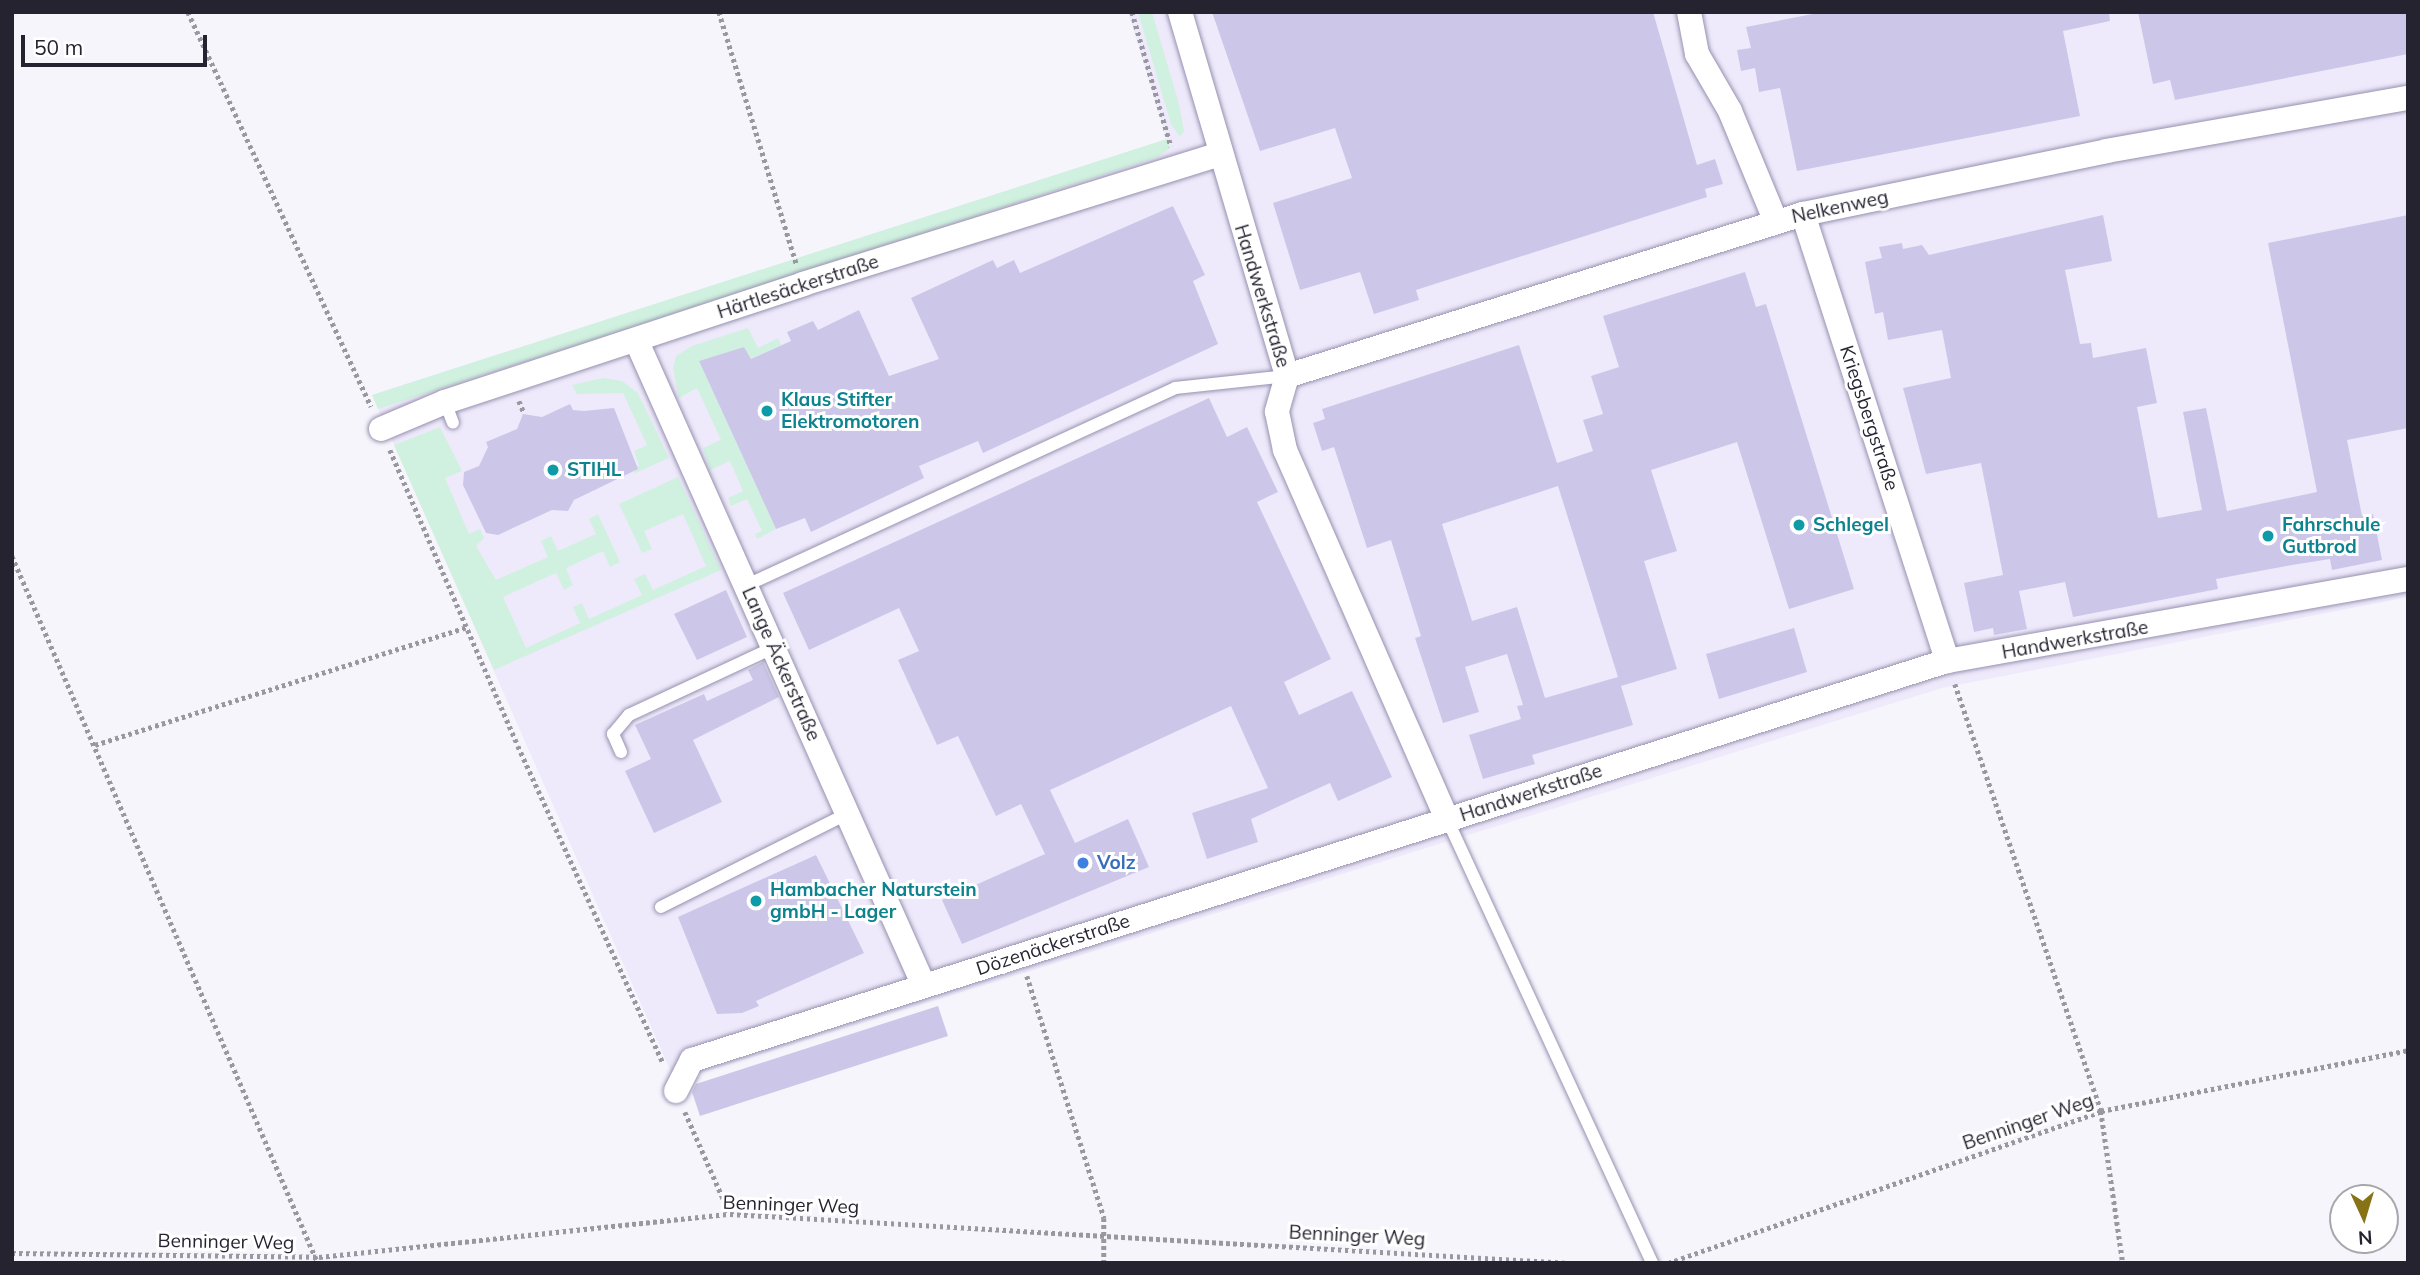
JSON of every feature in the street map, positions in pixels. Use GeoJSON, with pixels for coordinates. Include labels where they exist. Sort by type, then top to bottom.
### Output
{"type":"FeatureCollection","features":[{"type":"Feature","properties":{"kind":"street","name":"Handwerkstraße"},"geometry":{"type":"LineString","coordinates":[[1180,12],[1218,155],[1287,376],[1277,412],[1285,450],[1447,819],[1947,661],[2408,579]]}},
{"type":"Feature","properties":{"kind":"street"},"geometry":{"type":"LineString","coordinates":[[1689,12],[1697,54],[1730,111],[1776,222]]}},
{"type":"Feature","properties":{"kind":"street","name":"Nelkenweg"},"geometry":{"type":"LineString","coordinates":[[1287,376],[1803,214],[2106,151],[2408,98]]}},
{"type":"Feature","properties":{"kind":"street","name":"Härtlesäckerstraße"},"geometry":{"type":"LineString","coordinates":[[381,429],[449,412],[803,284],[1218,155]]}},
{"type":"Feature","properties":{"kind":"street","name":"Kriegsbergstraße"},"geometry":{"type":"LineString","coordinates":[[1803,214],[1947,661]]}},
{"type":"Feature","properties":{"kind":"street","name":"Lange Äckerstraße"},"geometry":{"type":"LineString","coordinates":[[637,342],[925,986]]}},
{"type":"Feature","properties":{"kind":"street","name":"Dözenäckerstraße"},"geometry":{"type":"LineString","coordinates":[[676,1091],[692,1060],[1447,819]]}},
{"type":"Feature","properties":{"kind":"lane"},"geometry":{"type":"LineString","coordinates":[[747,585],[1175,388],[1287,376]]}},
{"type":"Feature","properties":{"kind":"lane"},"geometry":{"type":"LineString","coordinates":[[621,752],[613,734],[629,715],[774,648]]}},
{"type":"Feature","properties":{"kind":"lane"},"geometry":{"type":"LineString","coordinates":[[662,907],[849,813]]}},
{"type":"Feature","properties":{"kind":"lane"},"geometry":{"type":"LineString","coordinates":[[1447,819],[1652,1263]]}},
{"type":"Feature","properties":{"kind":"path"},"geometry":{"type":"LineString","coordinates":[[188,12],[381,429],[730,1214]]}},
{"type":"Feature","properties":{"kind":"path"},"geometry":{"type":"LineString","coordinates":[[719,12],[803,284]]}},
{"type":"Feature","properties":{"kind":"path"},"geometry":{"type":"LineString","coordinates":[[1132,12],[1178,167]]}},
{"type":"Feature","properties":{"kind":"path"},"geometry":{"type":"LineString","coordinates":[[521,407],[524,414]]}},
{"type":"Feature","properties":{"kind":"path"},"geometry":{"type":"LineString","coordinates":[[12,556],[319,1260]]}},
{"type":"Feature","properties":{"kind":"path"},"geometry":{"type":"LineString","coordinates":[[95,745],[467,627]]}},
{"type":"Feature","properties":{"kind":"path"},"geometry":{"type":"LineString","coordinates":[[1947,661],[2101,1111],[2123,1263]]}},
{"type":"Feature","properties":{"kind":"path"},"geometry":{"type":"LineString","coordinates":[[1020,955],[1104,1218],[1104,1263]]}},
{"type":"Feature","properties":{"kind":"path","name":"Benninger Weg"},"geometry":{"type":"LineString","coordinates":[[1668,1263],[2101,1111],[2408,1050]]}},
{"type":"Feature","properties":{"kind":"path","name":"Benninger Weg"},"geometry":{"type":"LineString","coordinates":[[12,1253],[319,1260],[730,1214],[1570,1263]]}},
{"type":"Feature","properties":{"kind":"shaded area"},"geometry":{"type":"Polygon","coordinates":[[[1128,12],[2408,12],[2408,597],[1942,688],[675,1081],[372,395],[1167,139],[1128,12]]]}},
{"type":"Feature","properties":{"kind":"green space"},"geometry":{"type":"Polygon","coordinates":[[[1138,12],[1152,12],[1179,104],[1184,131],[1180,137],[1171,124],[1138,12]]]}},
{"type":"Feature","properties":{"kind":"green space"},"geometry":{"type":"Polygon","coordinates":[[[1167,139],[1170,148],[1158,157],[378,409],[372,395],[1167,139]]]}},
{"type":"Feature","properties":{"kind":"green space"},"geometry":{"type":"Polygon","coordinates":[[[748,328],[758,348],[778,338],[781,345],[751,359],[744,347],[699,361],[776,529],[757,539],[755,534],[762,531],[747,499],[731,506],[728,498],[743,491],[730,461],[710,470],[703,448],[721,440],[697,388],[679,398],[673,369],[676,356],[692,346],[748,328]]]}},
{"type":"Feature","properties":{"kind":"green space"},"geometry":{"type":"Polygon","coordinates":[[[603,378],[622,381],[638,393],[669,458],[633,474],[639,465],[634,451],[647,445],[623,393],[577,394],[572,385],[603,378]]]}},
{"type":"Feature","properties":{"kind":"green space"},"geometry":{"type":"Polygon","coordinates":[[[440,427],[462,471],[445,478],[469,534],[480,529],[484,538],[476,546],[496,580],[548,557],[541,541],[551,536],[558,551],[596,534],[589,519],[598,514],[620,562],[610,567],[603,551],[566,568],[573,585],[564,590],[556,573],[503,597],[526,648],[580,623],[573,607],[582,603],[589,619],[642,595],[634,579],[645,574],[653,590],[706,566],[683,514],[644,531],[652,549],[642,553],[619,504],[678,477],[721,570],[494,670],[394,445],[440,427]]]}},
{"type":"Feature","properties":{"kind":"building"},"geometry":{"type":"Polygon","coordinates":[[[1212,12],[1653,12],[1697,165],[1715,159],[1723,184],[1705,189],[1707,197],[1416,290],[1419,300],[1374,314],[1360,272],[1300,290],[1273,203],[1352,178],[1335,128],[1260,151],[1212,12]]]}},
{"type":"Feature","properties":{"kind":"building"},"geometry":{"type":"Polygon","coordinates":[[[1823,12],[2109,12],[2110,21],[2063,31],[2080,116],[1797,171],[1780,88],[1759,92],[1755,68],[1741,71],[1737,50],[1751,48],[1746,27],[1823,12]]]}},
{"type":"Feature","properties":{"kind":"building"},"geometry":{"type":"Polygon","coordinates":[[[2138,12],[2408,12],[2408,54],[2175,100],[2170,80],[2153,84],[2138,12]]]}},
{"type":"Feature","properties":{"kind":"building"},"geometry":{"type":"Polygon","coordinates":[[[1173,206],[1205,275],[1193,281],[1218,344],[983,453],[978,441],[919,466],[924,478],[811,532],[805,518],[776,529],[699,361],[744,347],[751,359],[791,341],[787,332],[813,321],[818,330],[859,310],[889,376],[939,359],[911,298],[993,260],[997,268],[1014,260],[1020,273],[1173,206]]]}},
{"type":"Feature","properties":{"kind":"building"},"geometry":{"type":"Polygon","coordinates":[[[2103,215],[2112,261],[2065,270],[2080,344],[2091,343],[2093,358],[2146,348],[2157,403],[2137,407],[2158,518],[2202,510],[2183,412],[2206,408],[2227,511],[2317,492],[2268,243],[2408,215],[2408,428],[2347,440],[2362,516],[2373,514],[2382,560],[2332,570],[2330,559],[2216,579],[2218,589],[2073,617],[2065,582],[2019,591],[2027,629],[1994,635],[1993,628],[1974,632],[1964,583],[2003,575],[1981,463],[1926,474],[1903,388],[1951,378],[1942,330],[1888,340],[1883,312],[1875,314],[1865,262],[1882,258],[1879,247],[1902,243],[1903,249],[1922,245],[1929,255],[2103,215]]]}},
{"type":"Feature","properties":{"kind":"building"},"geometry":{"type":"Polygon","coordinates":[[[1745,272],[1756,307],[1766,304],[1854,589],[1789,609],[1737,442],[1651,470],[1677,551],[1644,561],[1677,669],[1621,686],[1633,725],[1532,755],[1535,764],[1483,779],[1469,735],[1521,719],[1517,706],[1523,705],[1507,654],[1465,667],[1479,712],[1443,723],[1415,638],[1421,636],[1391,540],[1367,548],[1334,447],[1322,451],[1313,423],[1325,419],[1322,409],[1519,345],[1557,463],[1593,451],[1583,420],[1603,414],[1591,376],[1619,367],[1603,316],[1745,272]],[[1558,486],[1442,524],[1472,621],[1517,607],[1545,698],[1618,677],[1558,486]]]}},
{"type":"Feature","properties":{"kind":"building"},"geometry":{"type":"Polygon","coordinates":[[[1209,398],[1227,437],[1247,427],[1278,492],[1257,502],[1331,659],[1284,682],[1299,715],[1352,691],[1392,777],[1338,801],[1330,783],[1251,819],[1258,842],[1207,859],[1192,813],[1268,788],[1231,706],[1050,790],[1075,843],[1128,819],[1149,867],[962,944],[942,900],[1045,854],[1021,804],[996,816],[958,736],[937,745],[898,660],[919,651],[899,608],[809,650],[783,593],[1209,398]]]}},
{"type":"Feature","properties":{"kind":"building","name":"STIHL"},"geometry":{"type":"Polygon","coordinates":[[[570,404],[573,410],[584,411],[614,408],[638,469],[574,500],[568,511],[552,510],[498,535],[486,533],[463,485],[464,472],[479,466],[488,447],[486,442],[517,429],[523,414],[542,417],[570,404]]]}},
{"type":"Feature","properties":{"kind":"building"},"geometry":{"type":"Polygon","coordinates":[[[726,590],[747,637],[697,660],[674,614],[726,590]]]}},
{"type":"Feature","properties":{"kind":"building"},"geometry":{"type":"Polygon","coordinates":[[[1794,628],[1807,672],[1719,699],[1706,654],[1794,628]]]}},
{"type":"Feature","properties":{"kind":"building"},"geometry":{"type":"Polygon","coordinates":[[[763,662],[779,697],[693,740],[722,802],[654,833],[625,771],[651,759],[635,725],[704,694],[707,701],[753,680],[748,670],[763,662]]]}},
{"type":"Feature","properties":{"kind":"building"},"geometry":{"type":"Polygon","coordinates":[[[816,855],[864,953],[756,1001],[759,1006],[742,1013],[717,1014],[678,917],[816,855]]]}},
{"type":"Feature","properties":{"kind":"building"},"geometry":{"type":"Polygon","coordinates":[[[938,1006],[948,1036],[700,1116],[692,1092],[696,1084],[938,1006]]]}},
{"type":"Feature","properties":{"kind":"place","name":"Klaus Stifter Elektromotoren"},"geometry":{"type":"Point","coordinates":[767,411]}},
{"type":"Feature","properties":{"kind":"place","name":"STIHL"},"geometry":{"type":"Point","coordinates":[553,470]}},
{"type":"Feature","properties":{"kind":"place","name":"Schlegel"},"geometry":{"type":"Point","coordinates":[1799,525]}},
{"type":"Feature","properties":{"kind":"place","name":"Fahrschule Gutbrod"},"geometry":{"type":"Point","coordinates":[2268,536]}},
{"type":"Feature","properties":{"kind":"place","name":"Volz"},"geometry":{"type":"Point","coordinates":[1083,863]}},
{"type":"Feature","properties":{"kind":"place","name":"Hambacher Naturstein gmbH - Lager"},"geometry":{"type":"Point","coordinates":[756,901]}}]}
